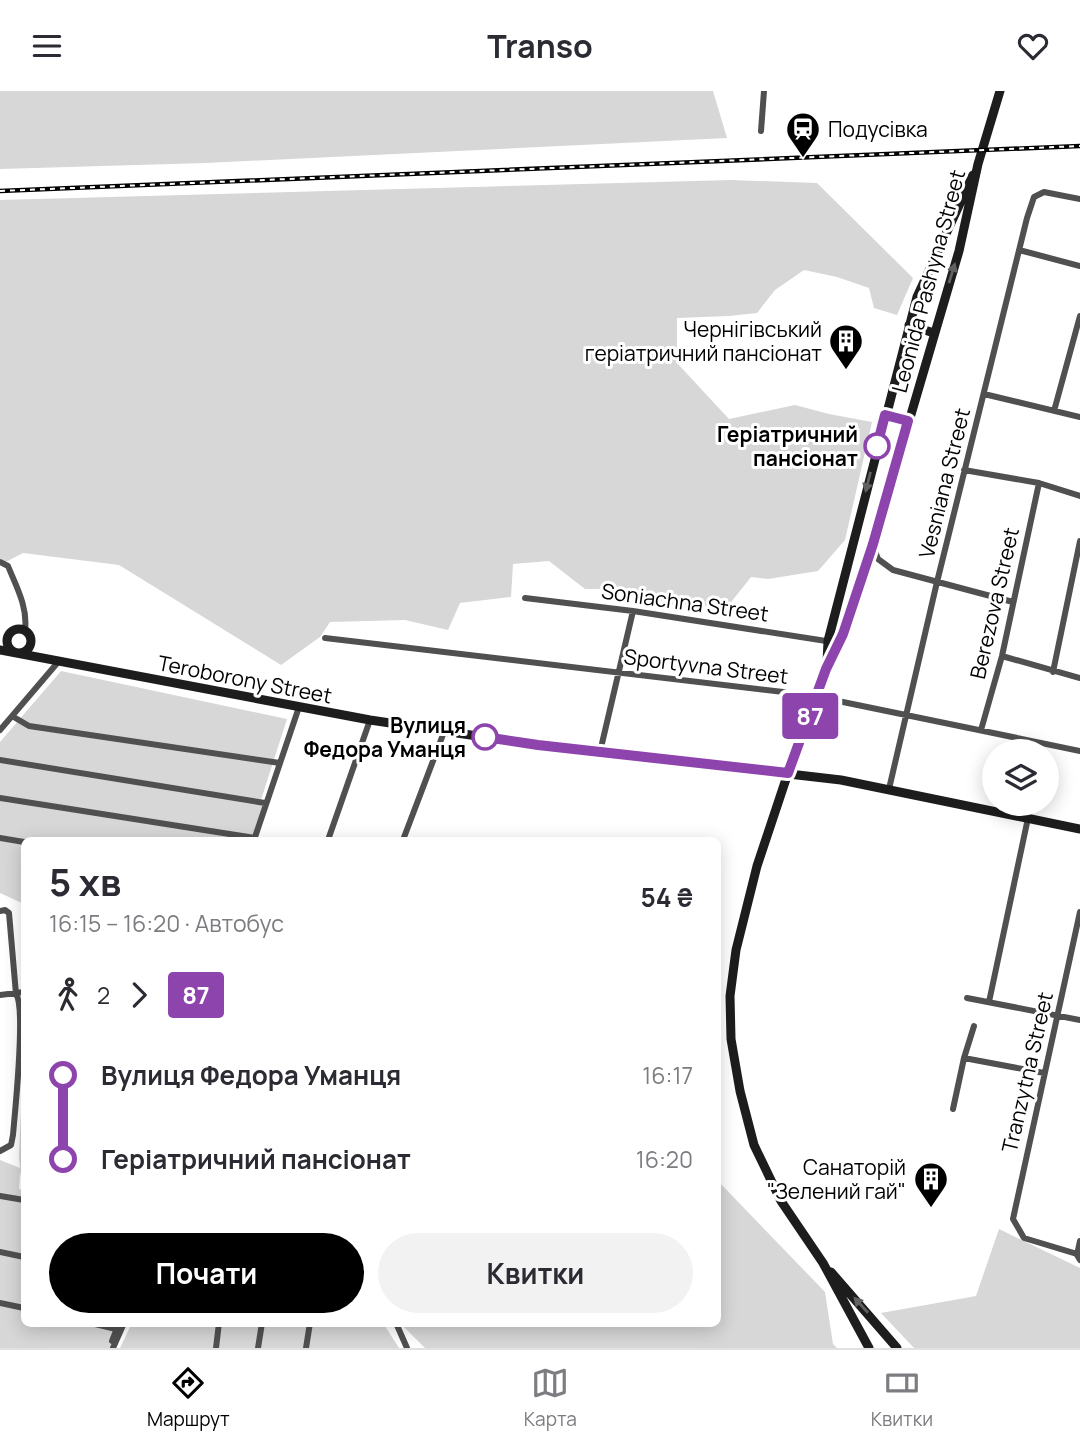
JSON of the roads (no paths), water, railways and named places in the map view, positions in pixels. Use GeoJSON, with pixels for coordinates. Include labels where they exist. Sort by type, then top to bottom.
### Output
{"type":"FeatureCollection","features":[{"type":"Feature","properties":{"kind":"main road"},"geometry":{"type":"LineString","coordinates":[[978,164],[1000,91]]}},
{"type":"Feature","properties":{"kind":"main road","name":"Leonida Pashyna Street"},"geometry":{"type":"LineString","coordinates":[[826,669],[828,641],[917,297],[978,164]]}},
{"type":"Feature","properties":{"kind":"main road","name":"Leonida Pashyna Street"},"geometry":{"type":"LineString","coordinates":[[826,669],[839,642],[873,544],[958,251],[978,164]]}},
{"type":"Feature","properties":{"kind":"main road"},"geometry":{"type":"LineString","coordinates":[[909,325],[934,333]]}},
{"type":"Feature","properties":{"kind":"main road"},"geometry":{"type":"LineString","coordinates":[[885,415],[908,421]]}},
{"type":"Feature","properties":{"kind":"main road"},"geometry":{"type":"LineString","coordinates":[[0,638],[19,628],[24,629],[40,651],[64,662]]}},
{"type":"Feature","properties":{"kind":"main road"},"geometry":{"type":"LineString","coordinates":[[10,632],[6,642],[15,653],[27,650],[31,639]]}},
{"type":"Feature","properties":{"kind":"main road","name":"Teroborony Street"},"geometry":{"type":"LineString","coordinates":[[0,650],[370,720],[600,752],[788,773],[889,789],[1080,829]]}},
{"type":"Feature","properties":{"kind":"main road"},"geometry":{"type":"LineString","coordinates":[[826,669],[757,866],[736,950],[730,996],[731,1039],[740,1091],[754,1145],[781,1201],[823,1263],[869,1348]]}},
{"type":"Feature","properties":{"kind":"main road"},"geometry":{"type":"LineString","coordinates":[[823,1263],[897,1348]]}},
{"type":"Feature","properties":{"kind":"street"},"geometry":{"type":"LineString","coordinates":[[761,131],[764,91]]}},
{"type":"Feature","properties":{"kind":"street","name":"Vesniana Street"},"geometry":{"type":"LineString","coordinates":[[889,789],[936,582],[1034,197],[1044,192],[1080,199]]}},
{"type":"Feature","properties":{"kind":"street"},"geometry":{"type":"LineString","coordinates":[[1019,250],[1080,266]]}},
{"type":"Feature","properties":{"kind":"street"},"geometry":{"type":"LineString","coordinates":[[1054,411],[1077,340],[1080,316]]}},
{"type":"Feature","properties":{"kind":"street"},"geometry":{"type":"LineString","coordinates":[[984,394],[1080,417]]}},
{"type":"Feature","properties":{"kind":"street"},"geometry":{"type":"LineString","coordinates":[[964,470],[1039,483],[1080,496]]}},
{"type":"Feature","properties":{"kind":"street","name":"Berezova Street"},"geometry":{"type":"LineString","coordinates":[[981,730],[1002,656],[1039,483]]}},
{"type":"Feature","properties":{"kind":"street"},"geometry":{"type":"LineString","coordinates":[[1053,671],[1076,575],[1080,541]]}},
{"type":"Feature","properties":{"kind":"street"},"geometry":{"type":"LineString","coordinates":[[873,544],[878,559],[893,570],[1013,602]]}},
{"type":"Feature","properties":{"kind":"street"},"geometry":{"type":"LineString","coordinates":[[0,562],[8,566],[26,618],[24,629]]}},
{"type":"Feature","properties":{"kind":"street","name":"Soniachna Street"},"geometry":{"type":"LineString","coordinates":[[525,598],[633,611],[839,642]]}},
{"type":"Feature","properties":{"kind":"street"},"geometry":{"type":"LineString","coordinates":[[600,752],[633,611]]}},
{"type":"Feature","properties":{"kind":"street","name":"Sportyvna Street"},"geometry":{"type":"LineString","coordinates":[[325,638],[817,697],[1080,751]]}},
{"type":"Feature","properties":{"kind":"street"},"geometry":{"type":"LineString","coordinates":[[1002,656],[1080,678]]}},
{"type":"Feature","properties":{"kind":"street"},"geometry":{"type":"LineString","coordinates":[[0,730],[64,662]]}},
{"type":"Feature","properties":{"kind":"street"},"geometry":{"type":"LineString","coordinates":[[256,837],[299,707]]}},
{"type":"Feature","properties":{"kind":"street"},"geometry":{"type":"LineString","coordinates":[[12,716],[29,726],[280,763]]}},
{"type":"Feature","properties":{"kind":"street"},"geometry":{"type":"LineString","coordinates":[[329,837],[370,720]]}},
{"type":"Feature","properties":{"kind":"street"},"geometry":{"type":"LineString","coordinates":[[403,837],[444,732]]}},
{"type":"Feature","properties":{"kind":"street"},"geometry":{"type":"LineString","coordinates":[[0,760],[265,803]]}},
{"type":"Feature","properties":{"kind":"street"},"geometry":{"type":"LineString","coordinates":[[0,798],[243,837]]}},
{"type":"Feature","properties":{"kind":"street"},"geometry":{"type":"LineString","coordinates":[[989,1002],[1028,818]]}},
{"type":"Feature","properties":{"kind":"street"},"geometry":{"type":"LineString","coordinates":[[0,838],[21,842]]}},
{"type":"Feature","properties":{"kind":"street"},"geometry":{"type":"LineString","coordinates":[[0,911],[9,913],[21,1023]]}},
{"type":"Feature","properties":{"kind":"street","name":"Tranzytna Street"},"geometry":{"type":"LineString","coordinates":[[1079,1257],[1024,1238],[1013,1219],[1080,912]]}},
{"type":"Feature","properties":{"kind":"street"},"geometry":{"type":"LineString","coordinates":[[14,974],[21,978]]}},
{"type":"Feature","properties":{"kind":"street"},"geometry":{"type":"LineString","coordinates":[[0,995],[21,993]]}},
{"type":"Feature","properties":{"kind":"street"},"geometry":{"type":"LineString","coordinates":[[967,997],[1080,1020]]}},
{"type":"Feature","properties":{"kind":"street"},"geometry":{"type":"LineString","coordinates":[[953,1109],[974,1026]]}},
{"type":"Feature","properties":{"kind":"street"},"geometry":{"type":"LineString","coordinates":[[964,1058],[1044,1073]]}},
{"type":"Feature","properties":{"kind":"street"},"geometry":{"type":"LineString","coordinates":[[0,1151],[11,1145],[21,1077]]}},
{"type":"Feature","properties":{"kind":"street"},"geometry":{"type":"LineString","coordinates":[[15,1106],[21,1108]]}},
{"type":"Feature","properties":{"kind":"street"},"geometry":{"type":"LineString","coordinates":[[0,1196],[21,1200]]}},
{"type":"Feature","properties":{"kind":"street"},"geometry":{"type":"LineString","coordinates":[[1079,1257],[1080,1241]]}},
{"type":"Feature","properties":{"kind":"street"},"geometry":{"type":"LineString","coordinates":[[0,1252],[21,1256]]}},
{"type":"Feature","properties":{"kind":"street"},"geometry":{"type":"LineString","coordinates":[[0,1303],[21,1307]]}},
{"type":"Feature","properties":{"kind":"street"},"geometry":{"type":"LineString","coordinates":[[111,1348],[117,1327]]}},
{"type":"Feature","properties":{"kind":"street"},"geometry":{"type":"LineString","coordinates":[[111,1348],[122,1327]]}},
{"type":"Feature","properties":{"kind":"street"},"geometry":{"type":"LineString","coordinates":[[216,1348],[219,1327]]}},
{"type":"Feature","properties":{"kind":"street"},"geometry":{"type":"LineString","coordinates":[[258,1348],[261,1327]]}},
{"type":"Feature","properties":{"kind":"street"},"geometry":{"type":"LineString","coordinates":[[306,1348],[309,1327]]}},
{"type":"Feature","properties":{"kind":"street"},"geometry":{"type":"LineString","coordinates":[[398,1327],[407,1348]]}},
{"type":"Feature","properties":{"kind":"railway"},"geometry":{"type":"LineString","coordinates":[[0,191],[1080,146]]}},
{"type":"Feature","properties":{"kind":"place","name":"Подусівка"},"geometry":{"type":"Point","coordinates":[803,159]}},
{"type":"Feature","properties":{"kind":"place","name":"Чернігівський геріатричний пансіонат"},"geometry":{"type":"Point","coordinates":[846,371]}},
{"type":"Feature","properties":{"kind":"place","name":"Геріатричний пансіонат"},"geometry":{"type":"Point","coordinates":[877,446]}},
{"type":"Feature","properties":{"kind":"place","name":"Вулиця Федора Уманця"},"geometry":{"type":"Point","coordinates":[485,737]}},
{"type":"Feature","properties":{"kind":"place","name":"Санаторій \"Зелений гай\""},"geometry":{"type":"Point","coordinates":[931,1209]}}]}
